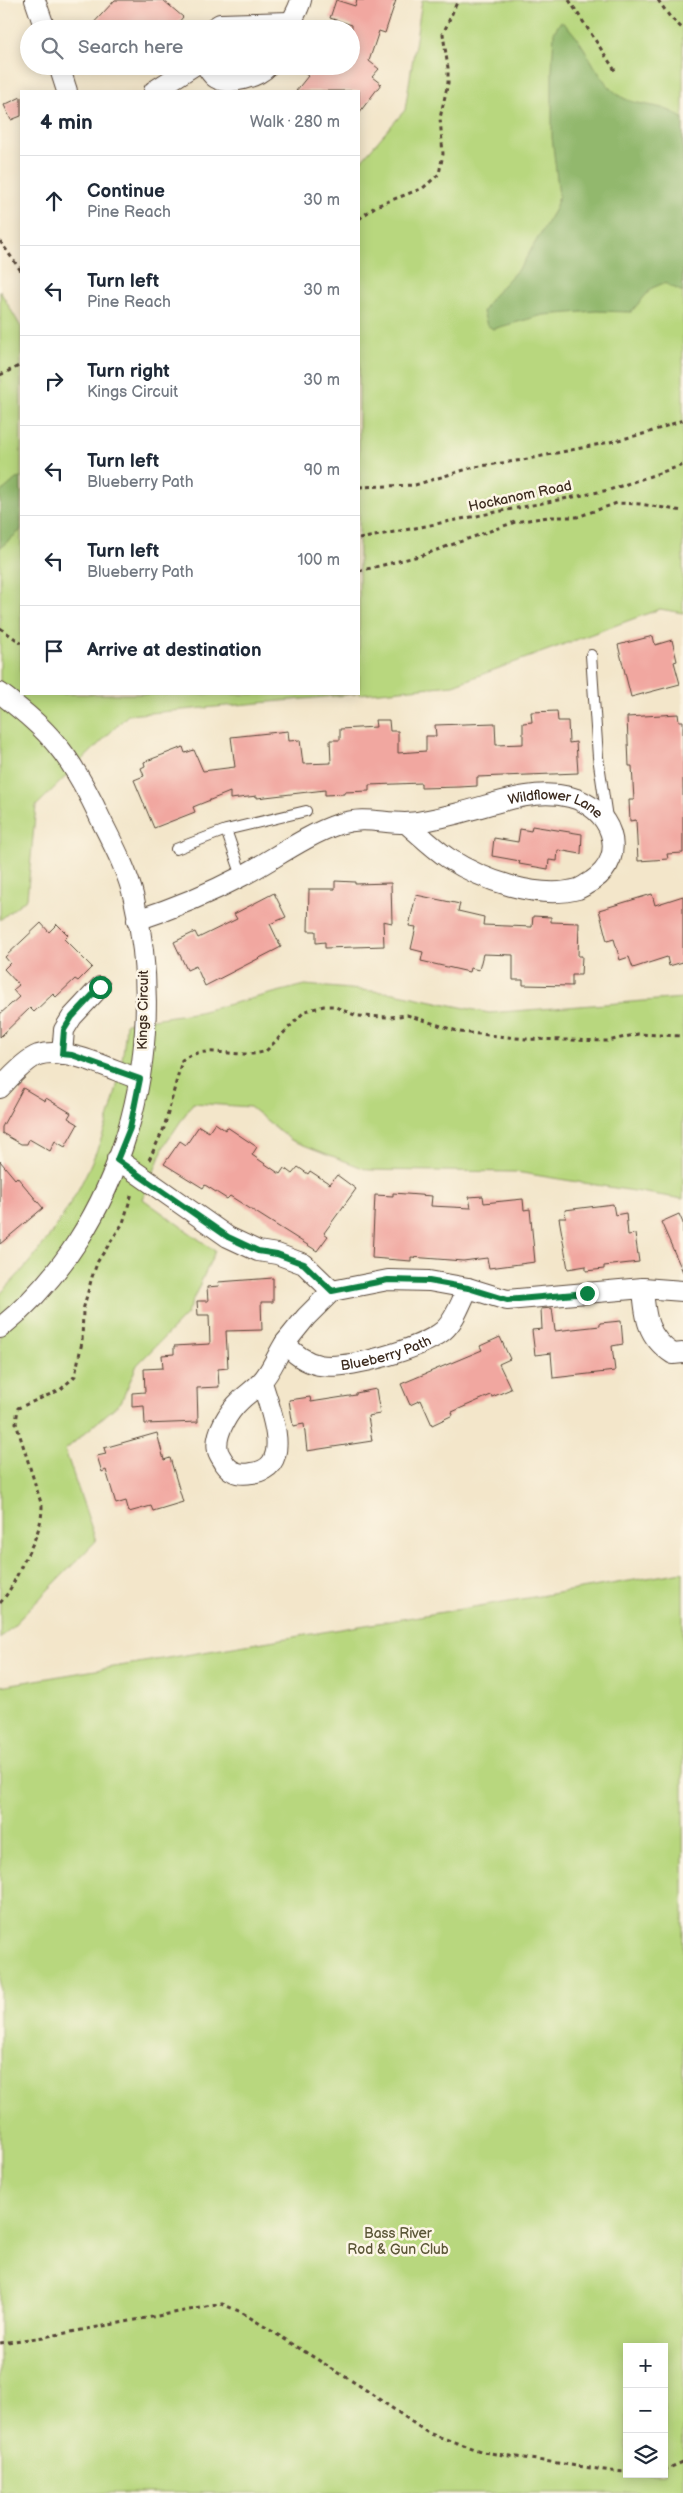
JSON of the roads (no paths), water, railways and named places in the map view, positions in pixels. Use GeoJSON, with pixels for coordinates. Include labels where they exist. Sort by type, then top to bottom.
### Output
{"type":"FeatureCollection","features":[{"type":"Feature","properties":{"kind":"street"},"geometry":{"type":"LineString","coordinates":[[35,0],[42,20]]}},
{"type":"Feature","properties":{"kind":"street"},"geometry":{"type":"LineString","coordinates":[[293,20],[298,13],[302,0]]}},
{"type":"Feature","properties":{"kind":"street"},"geometry":{"type":"LineString","coordinates":[[62,75],[66,90]]}},
{"type":"Feature","properties":{"kind":"street"},"geometry":{"type":"LineString","coordinates":[[156,90],[179,75]]}},
{"type":"Feature","properties":{"kind":"street"},"geometry":{"type":"LineString","coordinates":[[214,75],[216,78],[230,82],[253,75]]}},
{"type":"Feature","properties":{"kind":"street","name":"Kings Circuit"},"geometry":{"type":"LineString","coordinates":[[0,693],[32,718],[57,745],[75,771],[118,855],[134,898],[138,920],[144,958],[146,1015],[140,1079],[130,1128],[102,1198],[70,1254],[17,1314],[0,1328]]}},
{"type":"Feature","properties":{"kind":"street","name":"Wildflower Lane"},"geometry":{"type":"LineString","coordinates":[[138,920],[202,896],[339,824],[370,818],[406,823],[459,813],[506,798],[546,795],[570,797],[590,804],[607,822],[613,843],[611,861],[599,876],[580,888],[554,892],[513,886],[480,876],[447,858],[406,823]]}},
{"type":"Feature","properties":{"kind":"street"},"geometry":{"type":"LineString","coordinates":[[62,1054],[64,1030],[72,1017],[100,987]]}},
{"type":"Feature","properties":{"kind":"street"},"geometry":{"type":"LineString","coordinates":[[0,1088],[11,1076],[38,1055],[72,1055],[140,1079]]}},
{"type":"Feature","properties":{"kind":"street"},"geometry":{"type":"LineString","coordinates":[[117,1160],[228,1237],[258,1251],[277,1254],[304,1264],[332,1291]]}},
{"type":"Feature","properties":{"kind":"street"},"geometry":{"type":"LineString","coordinates":[[262,1382],[285,1343],[306,1317],[332,1291],[388,1280],[429,1281],[468,1288],[507,1300],[644,1288],[683,1290]]}},
{"type":"Feature","properties":{"kind":"street","name":"Blueberry Path"},"geometry":{"type":"LineString","coordinates":[[285,1343],[294,1355],[319,1365],[352,1365],[410,1348],[442,1331],[452,1320],[468,1288]]}},
{"type":"Feature","properties":{"kind":"street"},"geometry":{"type":"LineString","coordinates":[[644,1288],[645,1316],[659,1345],[673,1354],[683,1353]]}},
{"type":"Feature","properties":{"kind":"lane"},"geometry":{"type":"LineString","coordinates":[[591,655],[598,757],[607,822]]}},
{"type":"Feature","properties":{"kind":"lane"},"geometry":{"type":"LineString","coordinates":[[176,849],[226,830],[306,811]]}},
{"type":"Feature","properties":{"kind":"lane"},"geometry":{"type":"LineString","coordinates":[[226,830],[242,876]]}},
{"type":"Feature","properties":{"kind":"park label","name":"Bass River Rod & Gun Club"},"geometry":{"type":"Point","coordinates":[398,2242]}}]}
